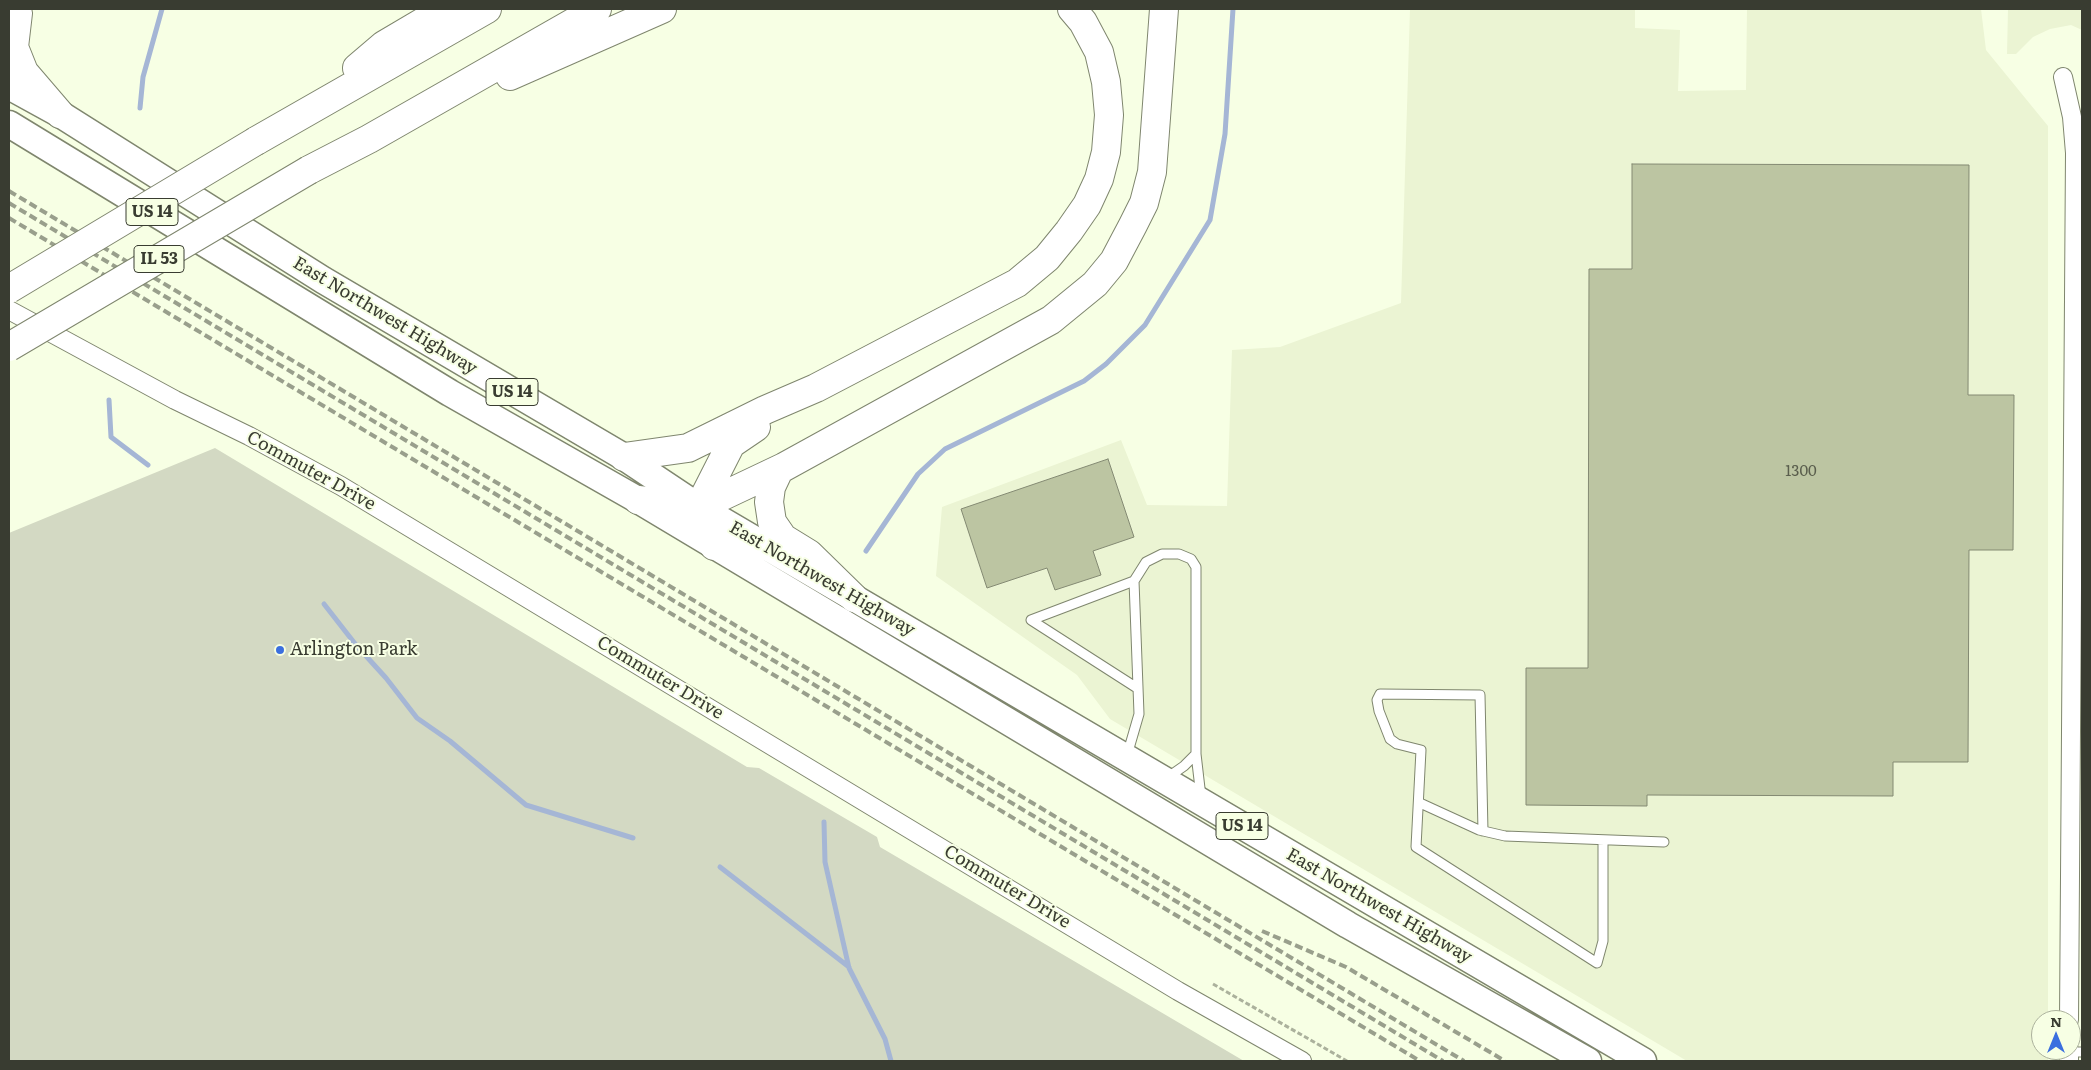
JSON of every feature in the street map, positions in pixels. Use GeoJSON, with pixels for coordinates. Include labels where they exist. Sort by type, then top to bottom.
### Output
{"type":"FeatureCollection","features":[{"type":"Feature","properties":{"kind":"highway"},"geometry":{"type":"LineString","coordinates":[[306,112],[384,46],[445,9]]}},
{"type":"Feature","properties":{"kind":"highway"},"geometry":{"type":"LineString","coordinates":[[9,289],[256,141],[487,9]]}},
{"type":"Feature","properties":{"kind":"highway","name":"IL 53"},"geometry":{"type":"LineString","coordinates":[[9,347],[309,170],[369,139],[597,9]]}},
{"type":"Feature","properties":{"kind":"highway"},"geometry":{"type":"LineString","coordinates":[[369,139],[662,9]]}},
{"type":"Feature","properties":{"kind":"highway"},"geometry":{"type":"LineString","coordinates":[[624,458],[688,448],[765,410],[816,388],[1017,283],[1047,258],[1087,205],[1098,179],[1106,152],[1109,115],[1106,82],[1099,52],[1083,22],[1072,9]]}},
{"type":"Feature","properties":{"kind":"highway"},"geometry":{"type":"LineString","coordinates":[[638,500],[699,507],[778,470],[1051,320],[1095,284],[1114,261],[1133,225],[1144,203],[1152,172],[1164,9]]}},
{"type":"Feature","properties":{"kind":"highway"},"geometry":{"type":"LineString","coordinates":[[16,15],[14,47],[24,72],[60,114]]}},
{"type":"Feature","properties":{"kind":"highway"},"geometry":{"type":"LineString","coordinates":[[714,546],[700,523],[699,507],[731,444],[816,388]]}},
{"type":"Feature","properties":{"kind":"highway"},"geometry":{"type":"LineString","coordinates":[[778,470],[771,487],[769,502],[772,522],[783,538],[809,554],[854,598]]}},
{"type":"Feature","properties":{"kind":"main road","name":"East Northwest Highway"},"geometry":{"type":"LineString","coordinates":[[9,86],[60,114],[323,280],[624,458],[699,507],[1643,1061]]}},
{"type":"Feature","properties":{"kind":"main road","name":"East Northwest Highway"},"geometry":{"type":"LineString","coordinates":[[9,124],[450,393],[638,500],[1348,925],[1588,1061]]}},
{"type":"Feature","properties":{"kind":"main road"},"geometry":{"type":"LineString","coordinates":[[1098,774],[1123,756]]}},
{"type":"Feature","properties":{"kind":"street"},"geometry":{"type":"LineString","coordinates":[[2063,77],[2072,117],[2075,153],[2078,378],[2077,691],[2069,1010]]}},
{"type":"Feature","properties":{"kind":"street","name":"Commuter Drive"},"geometry":{"type":"LineString","coordinates":[[9,310],[166,396],[249,436],[341,486],[1178,990],[1302,1061]]}},
{"type":"Feature","properties":{"kind":"lane"},"geometry":{"type":"LineString","coordinates":[[1123,756],[1130,745],[1139,714],[1134,581],[1146,562],[1162,554],[1180,554],[1191,559],[1196,567],[1196,754],[1201,802]]}},
{"type":"Feature","properties":{"kind":"lane"},"geometry":{"type":"LineString","coordinates":[[1134,581],[1031,620],[1137,688]]}},
{"type":"Feature","properties":{"kind":"lane"},"geometry":{"type":"LineString","coordinates":[[1483,831],[1480,695],[1380,694],[1377,700],[1379,711],[1390,739],[1397,744],[1421,750],[1420,803],[1416,847],[1597,963],[1603,941],[1604,840]]}},
{"type":"Feature","properties":{"kind":"lane"},"geometry":{"type":"LineString","coordinates":[[1159,777],[1174,773],[1196,754]]}},
{"type":"Feature","properties":{"kind":"lane"},"geometry":{"type":"LineString","coordinates":[[1420,803],[1483,831],[1505,836],[1664,842]]}},
{"type":"Feature","properties":{"kind":"path"},"geometry":{"type":"LineString","coordinates":[[1213,984],[1347,1061]]}},
{"type":"Feature","properties":{"kind":"shaded area"},"geometry":{"type":"Polygon","coordinates":[[[1410,9],[1635,9],[1635,28],[1680,30],[1678,91],[1746,90],[1747,9],[1981,9],[1986,50],[2048,126],[2048,1010],[2031,1010],[2031,1060],[2048,1061],[1687,1061],[1110,719],[1077,675],[936,576],[942,507],[1121,440],[1147,505],[1227,506],[1232,350],[1280,347],[1401,303],[1410,9]]]}},
{"type":"Feature","properties":{"kind":"shaded area"},"geometry":{"type":"Polygon","coordinates":[[[2008,9],[2082,9],[2082,30],[2071,25],[2050,29],[2033,37],[2016,54],[2007,54],[2008,9]]]}},
{"type":"Feature","properties":{"kind":"shaded area","name":"Arlington Park"},"geometry":{"type":"Polygon","coordinates":[[[215,448],[747,767],[759,768],[877,837],[880,847],[1244,1061],[9,1061],[9,533],[215,448]]]}},
{"type":"Feature","properties":{"kind":"building"},"geometry":{"type":"Polygon","coordinates":[[[1632,164],[1969,165],[1968,395],[2014,395],[2013,550],[1969,550],[1968,762],[1893,762],[1893,796],[1647,795],[1647,806],[1526,805],[1526,668],[1588,668],[1589,269],[1632,269],[1632,164]]]}},
{"type":"Feature","properties":{"kind":"building"},"geometry":{"type":"Polygon","coordinates":[[[1108,459],[1134,537],[1093,551],[1101,575],[1055,590],[1047,568],[987,588],[961,509],[1108,459]]]}},
{"type":"Feature","properties":{"kind":"waterway"},"geometry":{"type":"LineString","coordinates":[[140,108],[143,77],[162,9]]}},
{"type":"Feature","properties":{"kind":"waterway"},"geometry":{"type":"LineString","coordinates":[[866,551],[918,474],[945,449],[1084,381],[1106,364],[1145,325],[1210,220],[1225,134],[1233,9]]}},
{"type":"Feature","properties":{"kind":"waterway"},"geometry":{"type":"LineString","coordinates":[[109,400],[111,437],[148,465]]}},
{"type":"Feature","properties":{"kind":"waterway"},"geometry":{"type":"LineString","coordinates":[[324,604],[417,718],[450,741],[526,805],[633,838]]}},
{"type":"Feature","properties":{"kind":"waterway"},"geometry":{"type":"LineString","coordinates":[[824,822],[825,862],[849,968],[885,1039],[891,1061]]}},
{"type":"Feature","properties":{"kind":"waterway"},"geometry":{"type":"LineString","coordinates":[[720,867],[849,967]]}},
{"type":"Feature","properties":{"kind":"railway"},"geometry":{"type":"LineString","coordinates":[[9,191],[1464,1061]]}},
{"type":"Feature","properties":{"kind":"railway"},"geometry":{"type":"LineString","coordinates":[[9,203],[1443,1061]]}},
{"type":"Feature","properties":{"kind":"railway"},"geometry":{"type":"LineString","coordinates":[[9,218],[1420,1061]]}},
{"type":"Feature","properties":{"kind":"railway"},"geometry":{"type":"LineString","coordinates":[[1262,931],[1346,967],[1505,1061]]}},
{"type":"Feature","properties":{"kind":"place","name":"Arlington Park"},"geometry":{"type":"Point","coordinates":[280,650]}}]}
